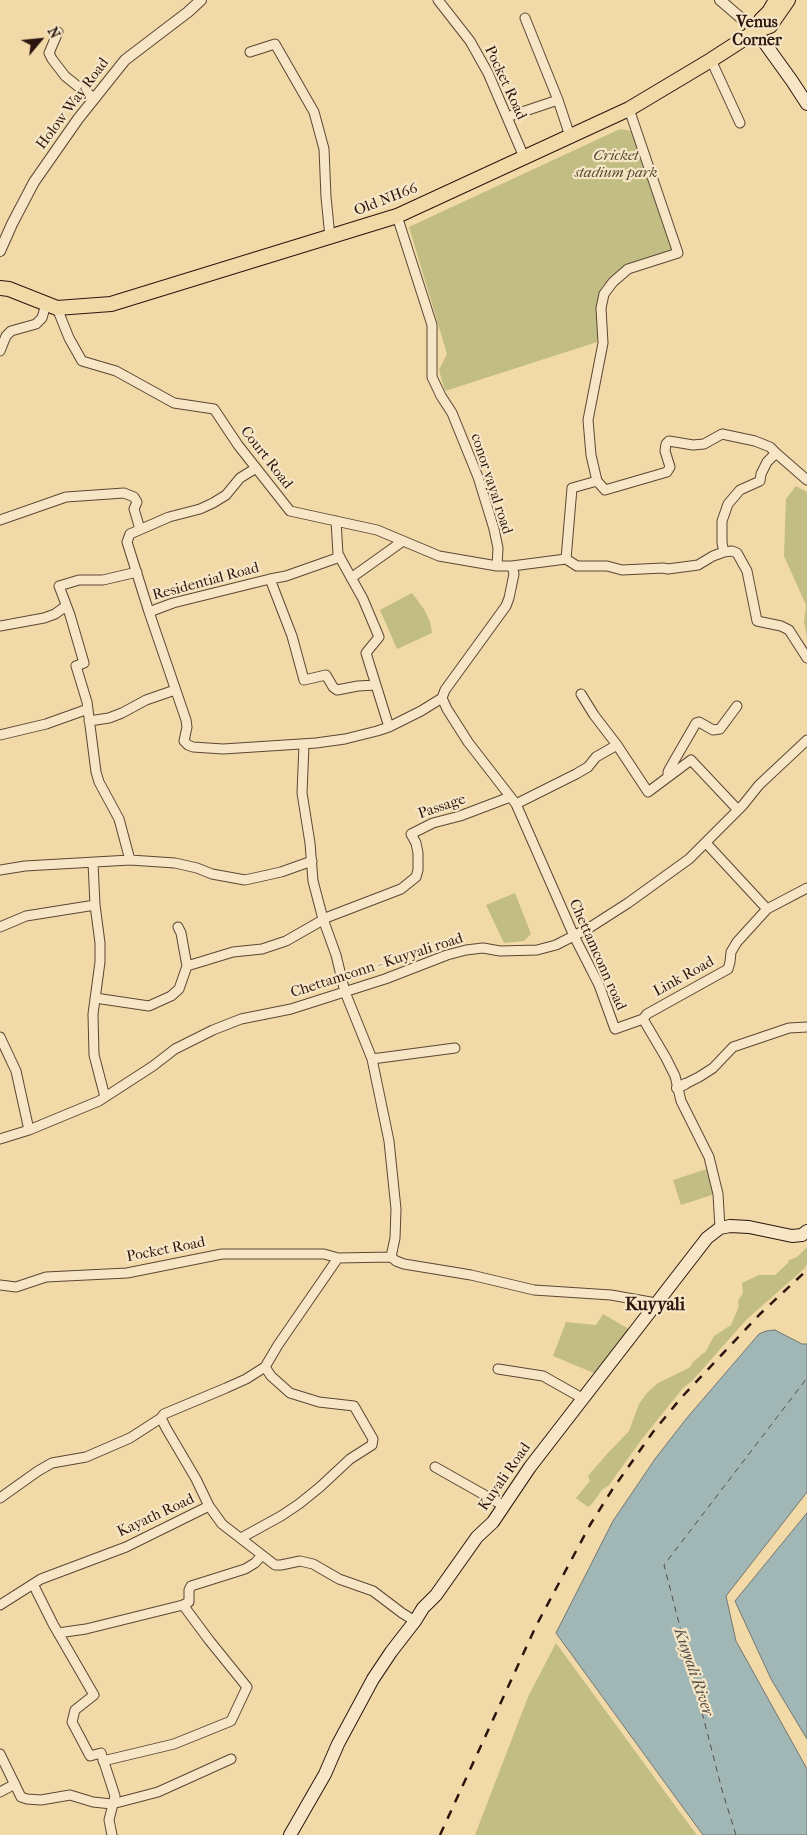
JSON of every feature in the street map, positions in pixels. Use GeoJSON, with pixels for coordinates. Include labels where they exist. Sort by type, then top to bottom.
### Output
{"type":"FeatureCollection","features":[{"type":"Feature","properties":{"kind":"main road","name":"Old NH66"},"geometry":{"type":"LineString","coordinates":[[756,31],[761,20],[776,0]]}},
{"type":"Feature","properties":{"kind":"main road","name":"Old NH66"},"geometry":{"type":"LineString","coordinates":[[0,288],[9,289],[52,306],[111,304],[397,216],[629,109],[756,31],[770,26],[788,0]]}},
{"type":"Feature","properties":{"kind":"main road"},"geometry":{"type":"LineString","coordinates":[[756,31],[807,104]]}},
{"type":"Feature","properties":{"kind":"main road"},"geometry":{"type":"LineString","coordinates":[[720,1228],[730,1226],[749,1227],[792,1236],[805,1234]]}},
{"type":"Feature","properties":{"kind":"main road","name":"Kuyali Road"},"geometry":{"type":"LineString","coordinates":[[290,1835],[325,1774],[338,1744],[372,1679],[423,1608],[436,1595],[478,1537],[493,1522],[519,1482],[572,1414],[582,1398],[707,1238],[720,1228]]}},
{"type":"Feature","properties":{"kind":"street","name":"Holow Way Road"},"geometry":{"type":"LineString","coordinates":[[0,251],[34,182],[125,60],[188,12],[200,0]]}},
{"type":"Feature","properties":{"kind":"street","name":"Pocket Road"},"geometry":{"type":"LineString","coordinates":[[438,0],[470,41],[488,72],[524,158]]}},
{"type":"Feature","properties":{"kind":"street"},"geometry":{"type":"LineString","coordinates":[[720,0],[756,31]]}},
{"type":"Feature","properties":{"kind":"street"},"geometry":{"type":"LineString","coordinates":[[525,18],[558,100],[570,136]]}},
{"type":"Feature","properties":{"kind":"street"},"geometry":{"type":"LineString","coordinates":[[58,32],[48,53],[65,76],[95,98]]}},
{"type":"Feature","properties":{"kind":"street"},"geometry":{"type":"LineString","coordinates":[[250,52],[275,44],[314,112],[324,149],[330,237]]}},
{"type":"Feature","properties":{"kind":"street"},"geometry":{"type":"LineString","coordinates":[[711,60],[740,123]]}},
{"type":"Feature","properties":{"kind":"street"},"geometry":{"type":"LineString","coordinates":[[507,117],[558,100]]}},
{"type":"Feature","properties":{"kind":"street"},"geometry":{"type":"LineString","coordinates":[[629,109],[678,253],[628,270],[613,282],[604,294],[601,308],[603,343],[588,420],[591,455],[597,481],[605,490],[661,475],[667,472],[670,467],[665,451],[668,441],[693,445],[704,444],[722,434],[734,435],[770,447],[807,480]]}},
{"type":"Feature","properties":{"kind":"street","name":"conor vayal road"},"geometry":{"type":"LineString","coordinates":[[397,216],[432,326],[432,377],[452,413],[478,477],[498,548],[496,566]]}},
{"type":"Feature","properties":{"kind":"street"},"geometry":{"type":"LineString","coordinates":[[0,351],[6,336],[11,331],[36,324],[52,306]]}},
{"type":"Feature","properties":{"kind":"street","name":"Court Road"},"geometry":{"type":"LineString","coordinates":[[52,306],[82,361],[116,371],[174,403],[214,409],[238,445],[290,511],[377,530],[439,556],[496,566]]}},
{"type":"Feature","properties":{"kind":"street"},"geometry":{"type":"LineString","coordinates":[[724,552],[722,521],[728,504],[740,490],[760,480],[767,462],[776,453]]}},
{"type":"Feature","properties":{"kind":"street"},"geometry":{"type":"LineString","coordinates":[[0,520],[66,497],[124,493],[134,497],[137,502],[134,509],[140,529],[169,517],[200,509],[213,503],[226,495],[240,478],[256,468]]}},
{"type":"Feature","properties":{"kind":"street"},"geometry":{"type":"LineString","coordinates":[[566,559],[572,488],[597,481]]}},
{"type":"Feature","properties":{"kind":"street"},"geometry":{"type":"LineString","coordinates":[[336,521],[336,542],[340,557],[363,599],[379,637],[366,653],[389,727]]}},
{"type":"Feature","properties":{"kind":"street","name":"Residential Road"},"geometry":{"type":"LineString","coordinates":[[140,529],[130,534],[127,542],[186,720],[187,727],[184,741],[193,747],[230,749],[304,745]]}},
{"type":"Feature","properties":{"kind":"street"},"geometry":{"type":"LineString","coordinates":[[351,578],[403,541]]}},
{"type":"Feature","properties":{"kind":"street"},"geometry":{"type":"LineString","coordinates":[[496,566],[512,566],[566,559],[577,566],[606,566],[622,570],[663,568],[668,570],[698,564],[724,552],[732,551],[742,561],[750,584],[757,621],[781,626],[789,630],[807,658]]}},
{"type":"Feature","properties":{"kind":"street","name":"Residential Road"},"geometry":{"type":"LineString","coordinates":[[149,612],[173,603],[286,576],[340,557]]}},
{"type":"Feature","properties":{"kind":"street"},"geometry":{"type":"LineString","coordinates":[[512,566],[514,574],[506,606],[445,690],[442,698],[389,727],[345,739],[304,745],[302,793],[313,881],[323,919],[336,955],[345,992],[372,1060],[388,1134],[396,1223],[391,1257],[404,1264],[471,1275],[534,1290],[611,1295],[656,1303]]}},
{"type":"Feature","properties":{"kind":"street","name":"Residential Road"},"geometry":{"type":"LineString","coordinates":[[130,860],[119,819],[99,782],[96,772],[88,709],[76,666],[84,663],[70,614],[59,586],[79,580],[104,580],[137,572]]}},
{"type":"Feature","properties":{"kind":"street","name":"Residential Road"},"geometry":{"type":"LineString","coordinates":[[270,579],[292,636],[304,680],[326,675],[337,690],[376,685]]}},
{"type":"Feature","properties":{"kind":"street"},"geometry":{"type":"LineString","coordinates":[[0,626],[44,618],[55,614],[66,606]]}},
{"type":"Feature","properties":{"kind":"street"},"geometry":{"type":"LineString","coordinates":[[89,721],[109,718],[146,700],[176,690]]}},
{"type":"Feature","properties":{"kind":"street"},"geometry":{"type":"LineString","coordinates":[[581,694],[648,792],[691,760],[738,810]]}},
{"type":"Feature","properties":{"kind":"street","name":"Chettamconn road"},"geometry":{"type":"LineString","coordinates":[[442,698],[468,742],[513,800],[574,936],[599,985],[615,1029],[643,1019],[681,1086],[698,1136],[709,1157],[718,1194],[720,1228]]}},
{"type":"Feature","properties":{"kind":"street"},"geometry":{"type":"LineString","coordinates":[[668,777],[670,768],[696,723],[699,722],[713,730],[720,729],[737,706]]}},
{"type":"Feature","properties":{"kind":"street"},"geometry":{"type":"LineString","coordinates":[[0,735],[46,724],[88,709]]}},
{"type":"Feature","properties":{"kind":"street","name":"Chettamconn - Kuyyali road"},"geometry":{"type":"LineString","coordinates":[[0,1139],[29,1130],[82,1109],[105,1097],[153,1066],[175,1049],[213,1030],[241,1019],[275,1013],[345,992],[447,955],[483,948],[500,951],[546,949],[574,936],[651,888],[689,859],[759,786],[807,740]]}},
{"type":"Feature","properties":{"kind":"street"},"geometry":{"type":"LineString","coordinates":[[513,800],[576,774],[588,767],[596,757],[617,745]]}},
{"type":"Feature","properties":{"kind":"street","name":"Passage"},"geometry":{"type":"LineString","coordinates":[[323,919],[394,892],[412,882],[418,870],[418,853],[416,843],[411,834],[433,823],[513,800]]}},
{"type":"Feature","properties":{"kind":"street"},"geometry":{"type":"LineString","coordinates":[[706,843],[767,909]]}},
{"type":"Feature","properties":{"kind":"street"},"geometry":{"type":"LineString","coordinates":[[0,870],[25,866],[130,860],[175,863],[212,874],[245,880],[281,872],[312,861]]}},
{"type":"Feature","properties":{"kind":"street"},"geometry":{"type":"LineString","coordinates":[[93,863],[95,905],[100,943],[100,962],[93,1014],[94,1055],[105,1097]]}},
{"type":"Feature","properties":{"kind":"street","name":"Link Road"},"geometry":{"type":"LineString","coordinates":[[643,1019],[647,1014],[728,969],[731,952],[737,942],[767,909],[807,888]]}},
{"type":"Feature","properties":{"kind":"street"},"geometry":{"type":"LineString","coordinates":[[0,928],[26,916],[95,905]]}},
{"type":"Feature","properties":{"kind":"street"},"geometry":{"type":"LineString","coordinates":[[187,966],[233,952],[262,949],[286,941],[323,919]]}},
{"type":"Feature","properties":{"kind":"street"},"geometry":{"type":"LineString","coordinates":[[95,998],[149,1006],[171,996],[179,989],[187,966],[181,933],[178,927]]}},
{"type":"Feature","properties":{"kind":"street"},"geometry":{"type":"LineString","coordinates":[[681,1086],[699,1078],[713,1068],[733,1047],[789,1028],[807,1027]]}},
{"type":"Feature","properties":{"kind":"street"},"geometry":{"type":"LineString","coordinates":[[0,1037],[16,1071],[29,1130]]}},
{"type":"Feature","properties":{"kind":"street"},"geometry":{"type":"LineString","coordinates":[[372,1060],[455,1048]]}},
{"type":"Feature","properties":{"kind":"street","name":"Pocket Road"},"geometry":{"type":"LineString","coordinates":[[0,1285],[16,1287],[46,1277],[127,1273],[222,1254],[324,1254],[338,1258],[391,1257]]}},
{"type":"Feature","properties":{"kind":"street"},"geometry":{"type":"LineString","coordinates":[[0,1498],[52,1463],[86,1457],[130,1438],[161,1418],[164,1414],[232,1386],[265,1367],[338,1258]]}},
{"type":"Feature","properties":{"kind":"street"},"geometry":{"type":"LineString","coordinates":[[241,1538],[299,1504],[320,1488],[350,1459],[372,1445],[373,1439],[354,1406],[319,1402],[290,1392],[265,1367]]}},
{"type":"Feature","properties":{"kind":"street"},"geometry":{"type":"LineString","coordinates":[[498,1369],[543,1376],[582,1398]]}},
{"type":"Feature","properties":{"kind":"street"},"geometry":{"type":"LineString","coordinates":[[161,1418],[209,1506]]}},
{"type":"Feature","properties":{"kind":"street"},"geometry":{"type":"LineString","coordinates":[[435,1467],[504,1506]]}},
{"type":"Feature","properties":{"kind":"street","name":"Kayath Road"},"geometry":{"type":"LineString","coordinates":[[0,1605],[50,1574],[126,1547],[209,1506],[222,1524],[275,1565],[300,1561],[313,1564],[339,1578],[373,1591],[415,1621]]}},
{"type":"Feature","properties":{"kind":"street"},"geometry":{"type":"LineString","coordinates":[[58,1633],[86,1629],[184,1605],[189,1602],[191,1586],[245,1569],[255,1563],[262,1555]]}},
{"type":"Feature","properties":{"kind":"street"},"geometry":{"type":"LineString","coordinates":[[33,1584],[58,1633],[94,1695],[75,1710],[72,1722],[90,1756],[100,1753],[103,1761],[115,1796],[109,1820],[112,1835]]}},
{"type":"Feature","properties":{"kind":"street"},"geometry":{"type":"LineString","coordinates":[[103,1761],[174,1744],[231,1721],[247,1687],[184,1605]]}},
{"type":"Feature","properties":{"kind":"street"},"geometry":{"type":"LineString","coordinates":[[0,1754],[21,1797],[41,1800],[70,1795],[93,1802],[112,1804],[158,1792],[231,1759]]}},
{"type":"Feature","properties":{"kind":"street"},"geometry":{"type":"LineString","coordinates":[[0,1792],[15,1784]]}},
{"type":"Feature","properties":{"kind":"green space","name":"Cricket stadium park"},"geometry":{"type":"Polygon","coordinates":[[[620,129],[631,131],[673,250],[624,266],[602,287],[597,306],[597,342],[445,391],[439,370],[447,354],[409,227],[620,129]]]}},
{"type":"Feature","properties":{"kind":"green space"},"geometry":{"type":"Polygon","coordinates":[[[796,486],[807,492],[807,638],[804,622],[806,605],[784,556],[786,499],[796,486]]]}},
{"type":"Feature","properties":{"kind":"green space"},"geometry":{"type":"Polygon","coordinates":[[[412,593],[424,609],[430,622],[432,633],[397,649],[380,610],[412,593]]]}},
{"type":"Feature","properties":{"kind":"green space"},"geometry":{"type":"Polygon","coordinates":[[[515,893],[531,934],[524,941],[504,943],[486,905],[515,893]]]}},
{"type":"Feature","properties":{"kind":"green space"},"geometry":{"type":"Polygon","coordinates":[[[707,1169],[715,1194],[681,1205],[673,1180],[707,1169]]]}},
{"type":"Feature","properties":{"kind":"green space"},"geometry":{"type":"Polygon","coordinates":[[[807,1247],[807,1264],[805,1268],[746,1320],[692,1381],[683,1388],[642,1439],[609,1485],[602,1490],[592,1504],[588,1507],[576,1498],[590,1481],[588,1476],[629,1431],[639,1404],[647,1393],[658,1383],[689,1368],[706,1351],[714,1336],[731,1325],[739,1306],[738,1301],[743,1293],[742,1283],[759,1275],[775,1275],[789,1260],[797,1257],[807,1247]]]}},
{"type":"Feature","properties":{"kind":"green space"},"geometry":{"type":"Polygon","coordinates":[[[603,1314],[629,1329],[594,1373],[553,1356],[566,1322],[596,1325],[603,1314]]]}},
{"type":"Feature","properties":{"kind":"green space"},"geometry":{"type":"Polygon","coordinates":[[[556,1643],[697,1835],[475,1835],[528,1697],[556,1643]]]}},
{"type":"Feature","properties":{"kind":"water","name":"Kuyyali River"},"geometry":{"type":"Polygon","coordinates":[[[775,1330],[802,1344],[807,1344],[807,1492],[726,1596],[736,1641],[807,1769],[807,1835],[703,1835],[556,1633],[613,1521],[655,1459],[686,1419],[759,1334],[775,1330]]]}},
{"type":"Feature","properties":{"kind":"water"},"geometry":{"type":"Polygon","coordinates":[[[807,1513],[807,1739],[771,1679],[735,1601],[807,1513]]]}},
{"type":"Feature","properties":{"kind":"ferry route"},"geometry":{"type":"LineString","coordinates":[[736,1835],[722,1790],[664,1565],[807,1378]]}},
{"type":"Feature","properties":{"kind":"railway"},"geometry":{"type":"LineString","coordinates":[[440,1835],[536,1626],[590,1525],[612,1490],[653,1432],[681,1398],[760,1314],[807,1270]]}},
{"type":"Feature","properties":{"kind":"district","name":"Venus Corner"},"geometry":{"type":"Point","coordinates":[757,32]}},
{"type":"Feature","properties":{"kind":"district","name":"Kuyyali"},"geometry":{"type":"Point","coordinates":[655,1306]}}]}
